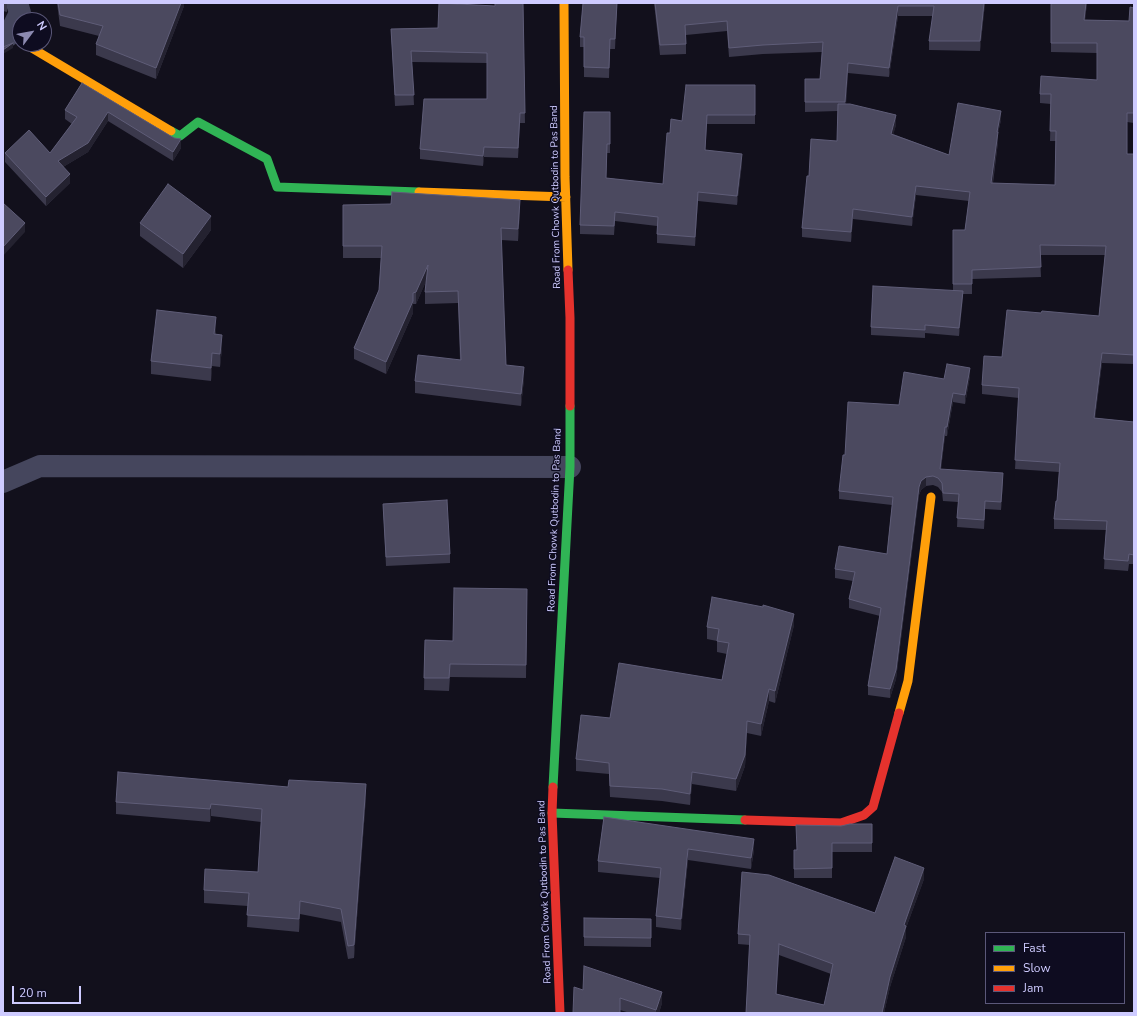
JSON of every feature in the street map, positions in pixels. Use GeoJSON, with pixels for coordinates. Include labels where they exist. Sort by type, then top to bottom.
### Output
{"type":"FeatureCollection","features":[{"type":"Feature","properties":{"kind":"street","name":"Road From Chowk Qutbodin to Pas Band"},"geometry":{"type":"LineString","coordinates":[[560,1013],[552,813],[570,467],[570,318],[566,197],[564,3]]}},
{"type":"Feature","properties":{"kind":"street"},"geometry":{"type":"LineString","coordinates":[[35,52],[180,136],[198,122],[267,159],[277,187],[566,197]]}},
{"type":"Feature","properties":{"kind":"street"},"geometry":{"type":"LineString","coordinates":[[3,482],[40,466],[570,467]]}},
{"type":"Feature","properties":{"kind":"street"},"geometry":{"type":"LineString","coordinates":[[552,813],[841,823],[864,815],[873,807],[908,681],[931,497]]}},
{"type":"Feature","properties":{"kind":"building"},"geometry":{"type":"Polygon","coordinates":[[[58,3],[181,3],[156,68],[96,44],[103,26],[60,15],[58,3]]]}},
{"type":"Feature","properties":{"kind":"building"},"geometry":{"type":"Polygon","coordinates":[[[439,3],[495,6],[495,3],[523,3],[525,113],[520,113],[518,148],[484,147],[483,156],[420,149],[424,99],[487,99],[487,53],[411,51],[414,95],[395,95],[391,29],[438,28],[439,3]]]}},
{"type":"Feature","properties":{"kind":"building"},"geometry":{"type":"Polygon","coordinates":[[[583,3],[617,3],[615,39],[610,39],[609,68],[584,67],[584,37],[580,37],[583,3]]]}},
{"type":"Feature","properties":{"kind":"building"},"geometry":{"type":"Polygon","coordinates":[[[655,3],[984,3],[980,41],[929,41],[934,6],[898,6],[889,68],[848,63],[845,102],[805,102],[805,79],[820,79],[823,42],[729,48],[727,21],[685,25],[686,44],[660,45],[655,3]]]}},
{"type":"Feature","properties":{"kind":"building"},"geometry":{"type":"Polygon","coordinates":[[[1051,3],[1086,3],[1084,20],[1129,21],[1130,7],[1134,8],[1134,113],[1127,113],[1127,154],[1134,154],[1134,355],[1102,353],[1094,418],[1134,422],[1134,555],[1129,554],[1128,561],[1104,559],[1107,521],[1054,519],[1060,463],[1015,460],[1019,388],[982,385],[984,356],[1002,357],[1007,310],[1041,313],[1042,311],[1099,316],[1106,246],[1040,245],[1041,267],[972,270],[972,284],[953,284],[953,230],[965,230],[970,192],[916,186],[912,217],[853,209],[851,232],[802,228],[807,176],[809,176],[811,139],[837,141],[838,104],[850,104],[896,115],[891,134],[949,155],[958,103],[1001,111],[991,183],[1055,185],[1056,131],[1050,131],[1051,94],[1040,94],[1041,76],[1097,80],[1097,43],[1051,43],[1051,3]]]}},
{"type":"Feature","properties":{"kind":"building"},"geometry":{"type":"Polygon","coordinates":[[[12,43],[3,50],[3,47],[12,43]]]}},
{"type":"Feature","properties":{"kind":"building"},"geometry":{"type":"Polygon","coordinates":[[[82,83],[174,138],[181,139],[173,152],[108,112],[88,143],[58,161],[70,174],[46,197],[5,153],[29,130],[50,153],[77,117],[65,110],[82,83]]]}},
{"type":"Feature","properties":{"kind":"building"},"geometry":{"type":"Polygon","coordinates":[[[686,85],[755,85],[755,115],[707,115],[705,150],[742,154],[737,196],[698,192],[695,237],[657,234],[658,217],[615,212],[614,226],[580,225],[584,112],[610,112],[610,144],[607,144],[606,178],[663,184],[667,133],[670,133],[671,119],[682,121],[686,85]]]}},
{"type":"Feature","properties":{"kind":"building"},"geometry":{"type":"Polygon","coordinates":[[[168,184],[211,216],[183,254],[140,223],[168,184]]]}},
{"type":"Feature","properties":{"kind":"building"},"geometry":{"type":"Polygon","coordinates":[[[392,192],[520,200],[518,229],[501,228],[506,365],[524,367],[521,394],[415,381],[418,355],[461,360],[458,291],[425,292],[428,265],[416,292],[413,293],[413,301],[386,362],[354,348],[379,290],[382,246],[343,246],[343,205],[391,204],[392,192]]]}},
{"type":"Feature","properties":{"kind":"building"},"geometry":{"type":"Polygon","coordinates":[[[3,203],[25,223],[3,247],[3,203]]]}},
{"type":"Feature","properties":{"kind":"building"},"geometry":{"type":"Polygon","coordinates":[[[873,286],[963,291],[959,328],[925,325],[925,330],[871,327],[873,286]]]}},
{"type":"Feature","properties":{"kind":"building"},"geometry":{"type":"Polygon","coordinates":[[[157,310],[216,317],[214,334],[222,335],[220,354],[212,353],[211,368],[151,361],[157,310]]]}},
{"type":"Feature","properties":{"kind":"building"},"geometry":{"type":"Polygon","coordinates":[[[947,364],[970,368],[965,395],[953,393],[947,427],[945,427],[940,469],[1003,473],[1001,502],[985,501],[984,520],[957,518],[959,494],[943,493],[942,483],[938,478],[933,476],[926,477],[921,481],[896,670],[890,689],[868,686],[881,608],[849,599],[855,572],[835,569],[839,546],[887,554],[893,497],[839,491],[843,455],[845,455],[848,402],[899,405],[904,372],[944,379],[947,364]]]}},
{"type":"Feature","properties":{"kind":"building"},"geometry":{"type":"Polygon","coordinates":[[[447,500],[450,554],[386,557],[383,504],[447,500]]]}},
{"type":"Feature","properties":{"kind":"building"},"geometry":{"type":"Polygon","coordinates":[[[454,588],[527,589],[526,665],[450,664],[449,678],[424,678],[425,640],[453,641],[454,588]]]}},
{"type":"Feature","properties":{"kind":"building"},"geometry":{"type":"Polygon","coordinates":[[[712,597],[763,607],[763,605],[794,614],[775,691],[769,689],[761,724],[747,721],[745,755],[736,779],[692,772],[690,794],[662,789],[610,786],[609,763],[576,759],[581,715],[610,718],[619,663],[722,680],[729,643],[717,641],[719,629],[707,627],[712,597]]]}},
{"type":"Feature","properties":{"kind":"building"},"geometry":{"type":"Polygon","coordinates":[[[118,772],[288,787],[289,780],[366,784],[354,945],[348,946],[341,909],[300,901],[299,919],[247,915],[249,893],[204,890],[205,869],[258,872],[262,809],[211,804],[210,809],[116,802],[118,772]]]}},
{"type":"Feature","properties":{"kind":"building"},"geometry":{"type":"Polygon","coordinates":[[[604,817],[754,839],[751,858],[688,849],[681,919],[656,916],[661,868],[598,861],[604,817]]]}},
{"type":"Feature","properties":{"kind":"building"},"geometry":{"type":"Polygon","coordinates":[[[850,824],[872,824],[872,843],[832,843],[832,868],[794,869],[794,850],[797,850],[796,825],[841,826],[850,824]]]}},
{"type":"Feature","properties":{"kind":"building"},"geometry":{"type":"Polygon","coordinates":[[[895,857],[924,868],[904,925],[906,926],[890,977],[882,1013],[746,1013],[750,935],[738,934],[742,872],[769,875],[875,913],[895,857]],[[779,944],[776,994],[824,1005],[833,964],[779,944]]]}},
{"type":"Feature","properties":{"kind":"building"},"geometry":{"type":"Polygon","coordinates":[[[584,918],[651,919],[651,938],[584,937],[584,918]]]}},
{"type":"Feature","properties":{"kind":"building"},"geometry":{"type":"Polygon","coordinates":[[[584,966],[662,992],[656,1010],[620,998],[620,1013],[573,1013],[574,987],[583,990],[584,966]]]}},
{"type":"Feature","properties":{"kind":"traffic: fast"},"geometry":{"type":"LineString","coordinates":[[171,131],[180,136],[198,122],[267,159],[277,187],[419,192]]}},
{"type":"Feature","properties":{"kind":"traffic: fast"},"geometry":{"type":"LineString","coordinates":[[553,787],[570,467],[570,406]]}},
{"type":"Feature","properties":{"kind":"traffic: fast"},"geometry":{"type":"LineString","coordinates":[[552,813],[745,820]]}},
{"type":"Feature","properties":{"kind":"traffic: slow"},"geometry":{"type":"LineString","coordinates":[[564,3],[565,177],[568,270]]}},
{"type":"Feature","properties":{"kind":"traffic: slow"},"geometry":{"type":"LineString","coordinates":[[38,52],[171,131]]}},
{"type":"Feature","properties":{"kind":"traffic: slow"},"geometry":{"type":"LineString","coordinates":[[419,192],[566,197]]}},
{"type":"Feature","properties":{"kind":"traffic: slow"},"geometry":{"type":"LineString","coordinates":[[899,713],[908,681],[931,497]]}},
{"type":"Feature","properties":{"kind":"traffic: jam"},"geometry":{"type":"LineString","coordinates":[[568,270],[570,318],[570,406]]}},
{"type":"Feature","properties":{"kind":"traffic: jam"},"geometry":{"type":"LineString","coordinates":[[745,820],[841,823],[864,815],[873,807],[899,713]]}},
{"type":"Feature","properties":{"kind":"traffic: jam"},"geometry":{"type":"LineString","coordinates":[[553,787],[552,813],[560,1013]]}}]}
